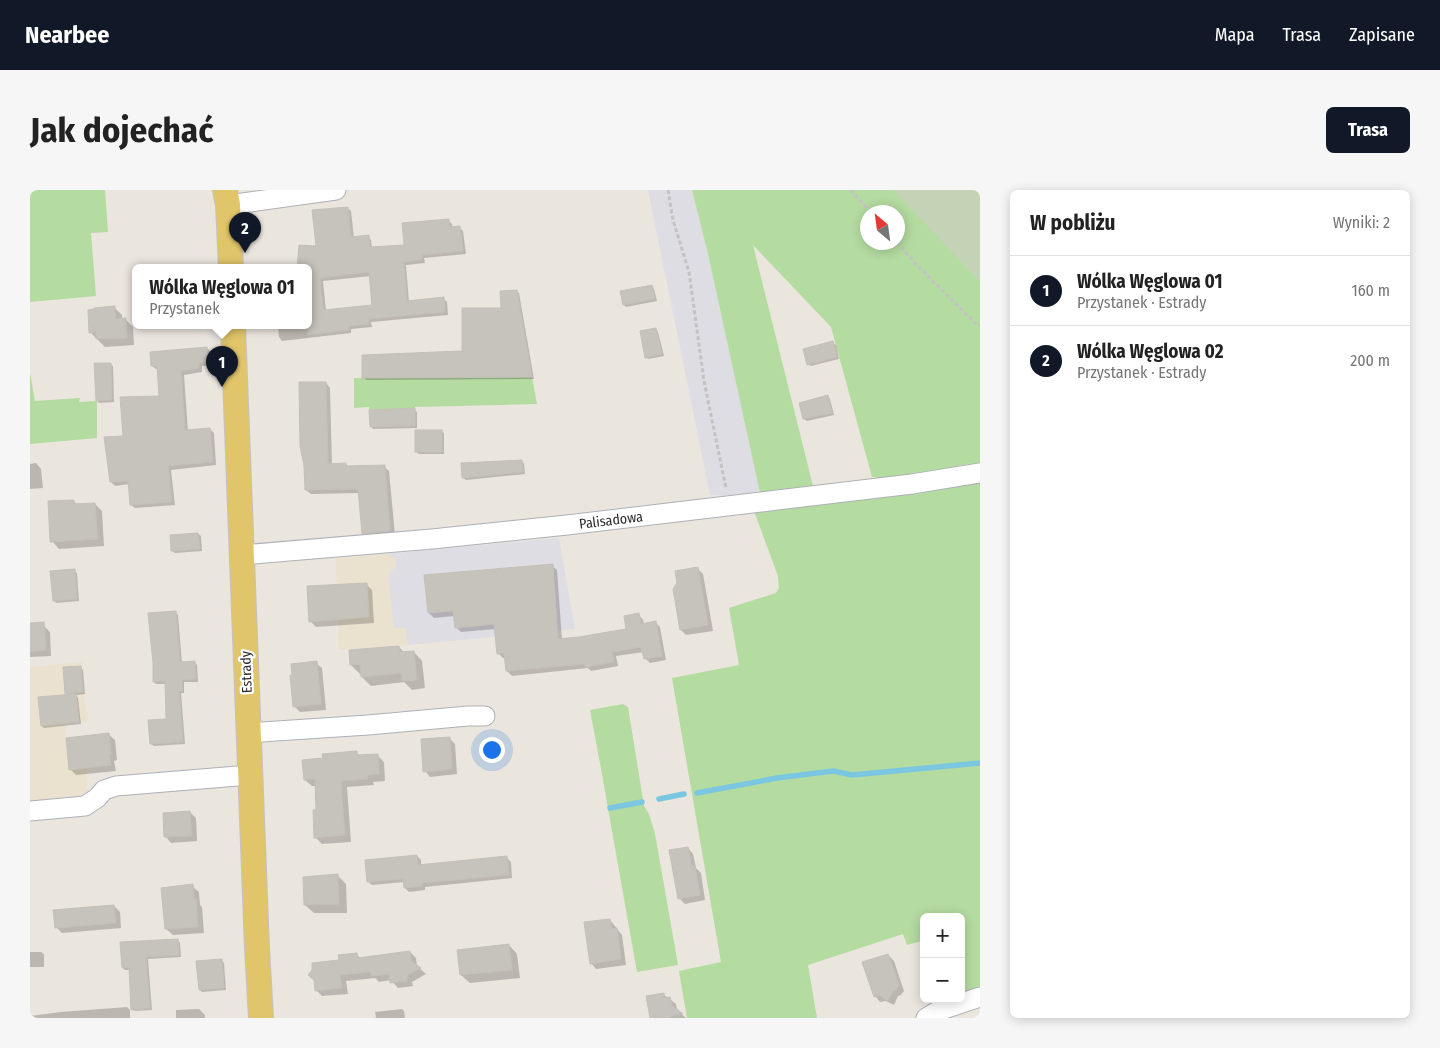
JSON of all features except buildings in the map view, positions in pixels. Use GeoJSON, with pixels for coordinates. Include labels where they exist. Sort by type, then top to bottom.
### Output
{"type":"FeatureCollection","features":[{"type":"Feature","properties":{"kind":"main road"},"geometry":{"type":"LineString","coordinates":[[226,198],[231,264]]}},
{"type":"Feature","properties":{"kind":"main road","name":"Estrady"},"geometry":{"type":"LineString","coordinates":[[233,329],[261,1018]]}},
{"type":"Feature","properties":{"kind":"street"},"geometry":{"type":"LineString","coordinates":[[226,198],[336,190]]}},
{"type":"Feature","properties":{"kind":"street","name":"Palisadowa"},"geometry":{"type":"LineString","coordinates":[[241,555],[511,531],[912,484],[980,473]]}},
{"type":"Feature","properties":{"kind":"street"},"geometry":{"type":"LineString","coordinates":[[248,733],[485,716]]}},
{"type":"Feature","properties":{"kind":"street"},"geometry":{"type":"LineString","coordinates":[[30,811],[85,806],[97,798],[104,790],[116,786],[250,775]]}},
{"type":"Feature","properties":{"kind":"street"},"geometry":{"type":"LineString","coordinates":[[926,1018],[938,1011],[980,997]]}},
{"type":"Feature","properties":{"kind":"path"},"geometry":{"type":"LineString","coordinates":[[668,190],[672,220],[689,272],[704,381],[730,506]]}},
{"type":"Feature","properties":{"kind":"path"},"geometry":{"type":"LineString","coordinates":[[851,190],[864,205]]}},
{"type":"Feature","properties":{"kind":"path"},"geometry":{"type":"LineString","coordinates":[[904,250],[980,326]]}},
{"type":"Feature","properties":{"kind":"shaded area"},"geometry":{"type":"Polygon","coordinates":[[[648,190],[692,190],[708,254],[760,493],[745,496],[710,495],[648,190]]]}},
{"type":"Feature","properties":{"kind":"shaded area"},"geometry":{"type":"Polygon","coordinates":[[[559,538],[575,629],[408,645],[405,628],[394,629],[388,578],[389,573],[396,566],[395,558],[387,554],[559,538]]]}},
{"type":"Feature","properties":{"kind":"shaded area"},"geometry":{"type":"Polygon","coordinates":[[[387,554],[395,558],[396,566],[389,573],[388,579],[394,628],[405,628],[408,645],[339,650],[336,559],[387,554]]]}},
{"type":"Feature","properties":{"kind":"shaded area"},"geometry":{"type":"Polygon","coordinates":[[[82,662],[83,692],[88,721],[65,724],[66,737],[85,736],[88,794],[85,800],[30,805],[30,667],[82,662]]]}},
{"type":"Feature","properties":{"kind":"green space"},"geometry":{"type":"Polygon","coordinates":[[[30,190],[105,190],[108,232],[91,233],[96,296],[30,302],[30,190]]]}},
{"type":"Feature","properties":{"kind":"green space"},"geometry":{"type":"Polygon","coordinates":[[[692,190],[963,190],[980,207],[980,467],[899,480],[872,477],[831,327],[753,245],[813,486],[760,493],[708,254],[692,190]]]}},
{"type":"Feature","properties":{"kind":"green space"},"geometry":{"type":"Polygon","coordinates":[[[893,190],[980,190],[980,282],[893,190]]]}},
{"type":"Feature","properties":{"kind":"green space"},"geometry":{"type":"Polygon","coordinates":[[[30,373],[35,401],[80,398],[79,402],[97,401],[97,438],[30,444],[30,373]]]}},
{"type":"Feature","properties":{"kind":"green space"},"geometry":{"type":"Polygon","coordinates":[[[532,377],[537,404],[369,410],[369,407],[354,408],[354,378],[532,377]]]}},
{"type":"Feature","properties":{"kind":"green space"},"geometry":{"type":"Polygon","coordinates":[[[980,479],[980,988],[965,994],[965,913],[920,913],[920,942],[907,945],[903,934],[808,965],[817,1018],[687,1018],[679,971],[721,962],[672,678],[739,665],[729,608],[776,593],[779,588],[778,576],[754,511],[980,479]]]}},
{"type":"Feature","properties":{"kind":"green space"},"geometry":{"type":"Polygon","coordinates":[[[623,704],[628,707],[644,806],[649,814],[655,834],[678,965],[637,972],[590,710],[623,704]]]}},
{"type":"Feature","properties":{"kind":"waterway"},"geometry":{"type":"LineString","coordinates":[[697,793],[777,778],[833,771],[852,775],[980,763]]}},
{"type":"Feature","properties":{"kind":"waterway"},"geometry":{"type":"LineString","coordinates":[[659,799],[684,794]]}},
{"type":"Feature","properties":{"kind":"waterway"},"geometry":{"type":"LineString","coordinates":[[610,808],[642,802]]}},
{"type":"Feature","properties":{"kind":"place","name":"Wólka Węglowa 02"},"geometry":{"type":"Point","coordinates":[245,253]}},
{"type":"Feature","properties":{"kind":"place","name":"Wólka Węglowa 01"},"geometry":{"type":"Point","coordinates":[222,387]}}]}
